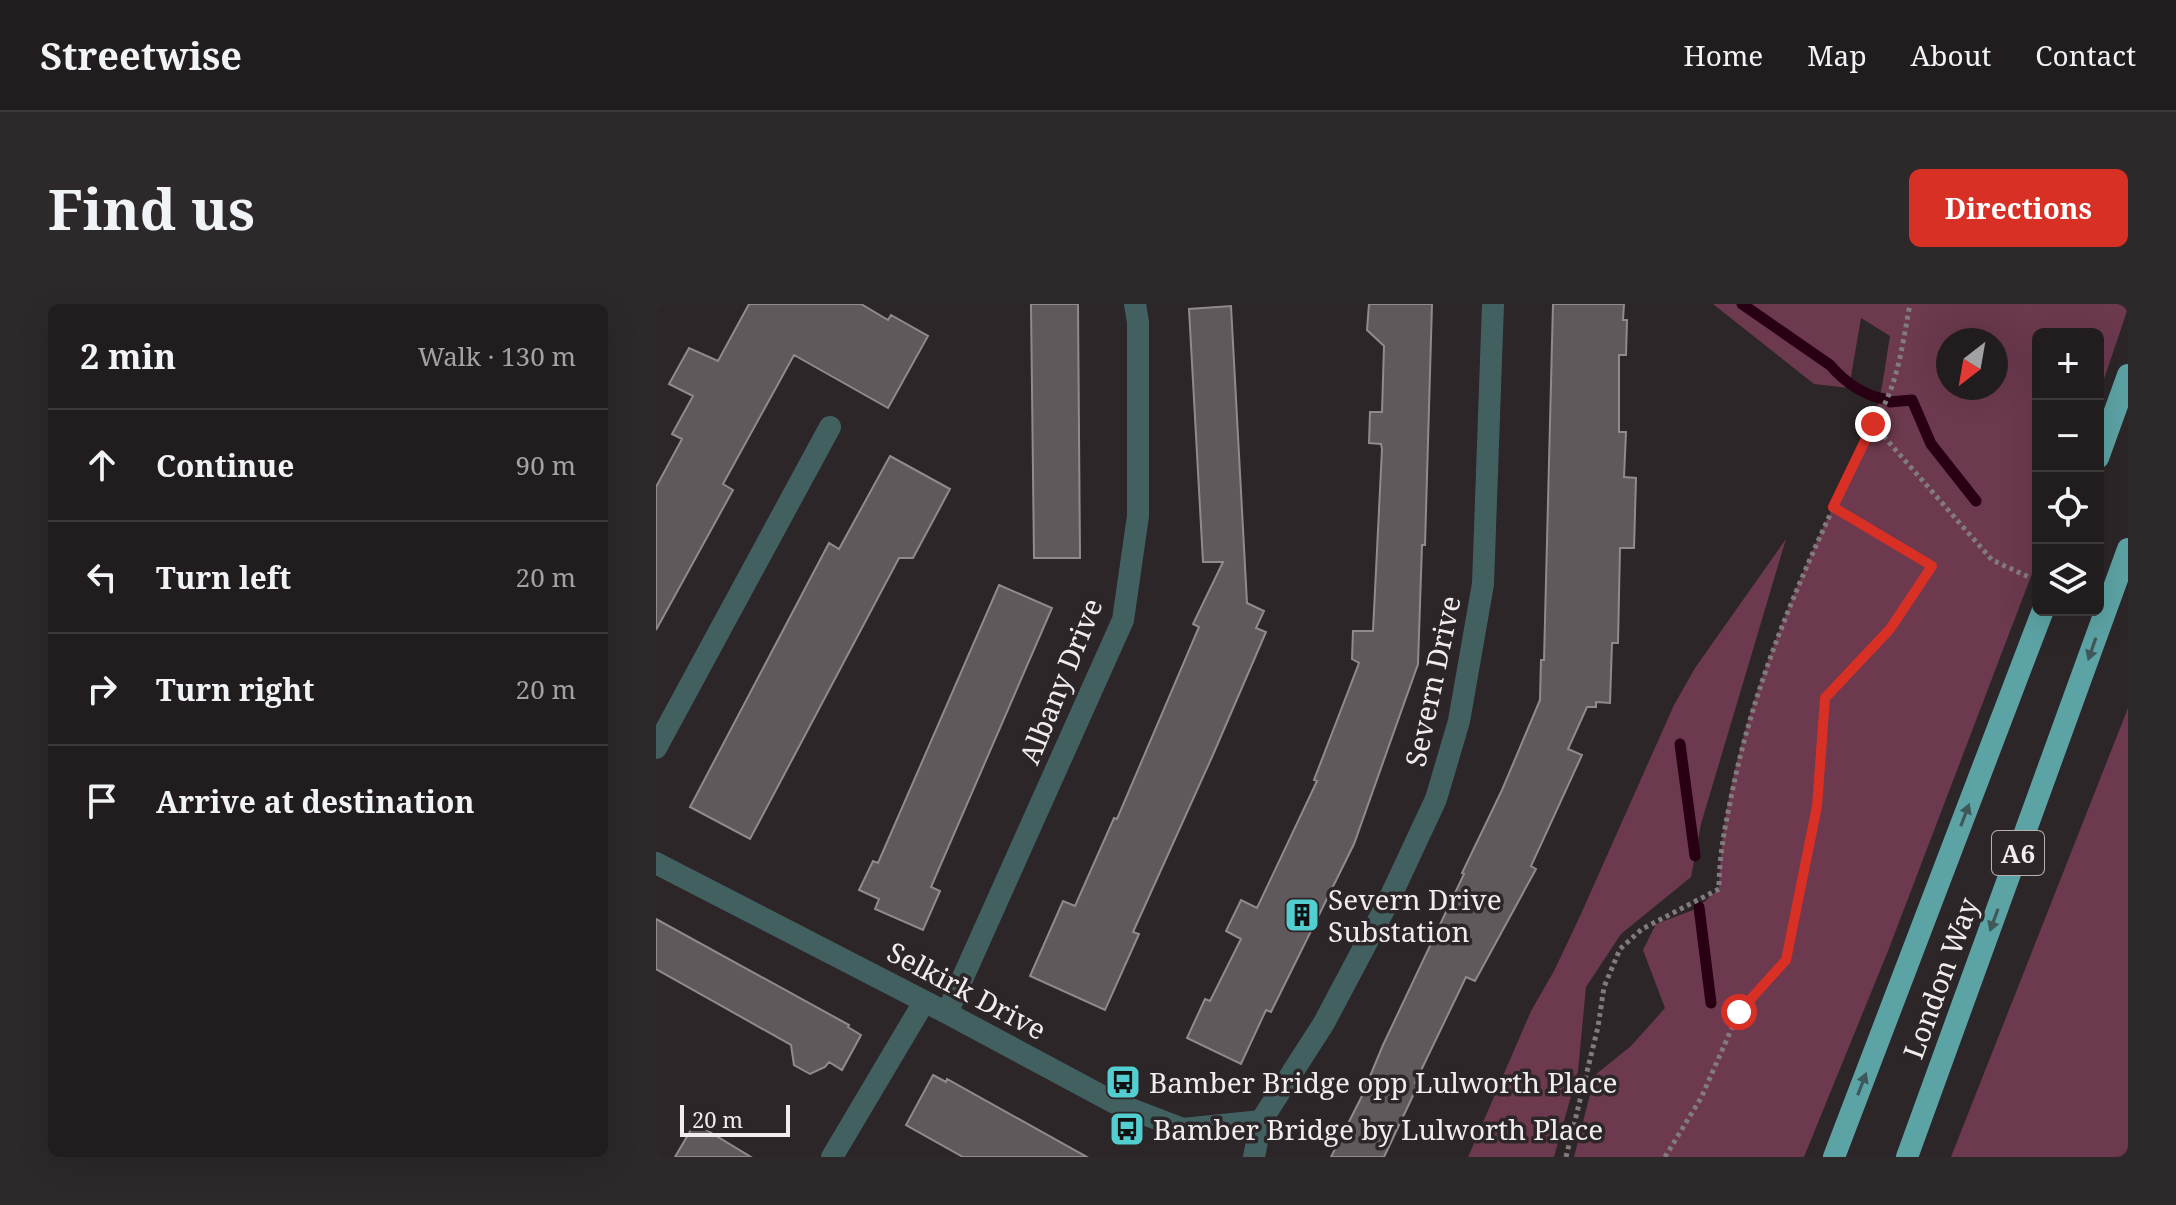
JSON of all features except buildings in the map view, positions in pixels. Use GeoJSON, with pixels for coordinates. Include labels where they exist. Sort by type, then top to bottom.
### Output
{"type":"FeatureCollection","features":[{"type":"Feature","properties":{"kind":"highway"},"geometry":{"type":"LineString","coordinates":[[2104,441],[2128,375]]}},
{"type":"Feature","properties":{"kind":"highway","name":"London Way"},"geometry":{"type":"LineString","coordinates":[[1907,1157],[2128,549]]}},
{"type":"Feature","properties":{"kind":"highway","name":"London Way"},"geometry":{"type":"LineString","coordinates":[[1834,1157],[2041,616]]}},
{"type":"Feature","properties":{"kind":"street","name":"Albany Drive"},"geometry":{"type":"LineString","coordinates":[[947,1013],[1123,620],[1138,516],[1138,322],[1135,304]]}},
{"type":"Feature","properties":{"kind":"street","name":"Severn Drive"},"geometry":{"type":"LineString","coordinates":[[1261,1121],[1324,1023],[1387,904],[1436,799],[1459,721],[1483,584],[1493,304]]}},
{"type":"Feature","properties":{"kind":"street"},"geometry":{"type":"LineString","coordinates":[[656,748],[830,427]]}},
{"type":"Feature","properties":{"kind":"street","name":"Selkirk Drive"},"geometry":{"type":"LineString","coordinates":[[656,863],[1115,1103],[1183,1129],[1261,1121]]}},
{"type":"Feature","properties":{"kind":"street"},"geometry":{"type":"LineString","coordinates":[[832,1157],[924,1002]]}},
{"type":"Feature","properties":{"kind":"street"},"geometry":{"type":"LineString","coordinates":[[1254,1157],[1261,1121]]}},
{"type":"Feature","properties":{"kind":"path"},"geometry":{"type":"LineString","coordinates":[[1566,1157],[1598,1027],[1604,987],[1620,949],[1642,929],[1719,889],[1719,857],[1740,751],[1770,653],[1833,507],[1897,375],[1910,304]]}},
{"type":"Feature","properties":{"kind":"path"},"geometry":{"type":"LineString","coordinates":[[1873,424],[1992,560],[2031,578]]}},
{"type":"Feature","properties":{"kind":"path"},"geometry":{"type":"LineString","coordinates":[[1665,1157],[1701,1098],[1739,1012],[1786,960],[1817,806],[1825,698],[1890,629],[1932,566],[1833,507]]}},
{"type":"Feature","properties":{"kind":"shaded area"},"geometry":{"type":"Polygon","coordinates":[[[1713,304],[2128,304],[2104,379],[2104,328],[2032,328],[2032,574],[1888,951],[1804,1157],[1574,1157],[1595,1075],[1631,1046],[1665,1008],[1643,950],[1656,924],[1696,909],[1719,889],[1729,800],[1751,711],[1799,581],[1859,455],[1881,393],[1890,336],[1861,318],[1849,388],[1814,384],[1713,304]]]}},
{"type":"Feature","properties":{"kind":"shaded area"},"geometry":{"type":"Polygon","coordinates":[[[1786,539],[1701,824],[1691,877],[1621,934],[1586,987],[1578,1071],[1554,1157],[1468,1157],[1531,1011],[1581,914],[1674,705],[1695,668],[1786,539]]]}},
{"type":"Feature","properties":{"kind":"shaded area"},"geometry":{"type":"Polygon","coordinates":[[[2128,708],[2128,1157],[1951,1157],[2128,708]]]}},
{"type":"Feature","properties":{"kind":"waterway"},"geometry":{"type":"LineString","coordinates":[[1742,304],[1830,365],[1854,386],[1884,399]]}},
{"type":"Feature","properties":{"kind":"waterway"},"geometry":{"type":"LineString","coordinates":[[1890,402],[1912,400],[1931,444],[1976,501]]}},
{"type":"Feature","properties":{"kind":"waterway"},"geometry":{"type":"LineString","coordinates":[[1680,744],[1695,856]]}},
{"type":"Feature","properties":{"kind":"waterway"},"geometry":{"type":"LineString","coordinates":[[1699,907],[1711,1003]]}},
{"type":"Feature","properties":{"kind":"place","name":"Severn Drive Substation"},"geometry":{"type":"Point","coordinates":[1302,915]}},
{"type":"Feature","properties":{"kind":"place","name":"Bamber Bridge opp Lulworth Place"},"geometry":{"type":"Point","coordinates":[1123,1082]}},
{"type":"Feature","properties":{"kind":"place","name":"Bamber Bridge by Lulworth Place"},"geometry":{"type":"Point","coordinates":[1127,1129]}},
{"type":"Feature","properties":{"kind":"route"},"geometry":{"type":"LineString","coordinates":[[1739,1012],[1786,960],[1817,806],[1825,698],[1890,629],[1932,566],[1833,507],[1873,424]]}}]}
